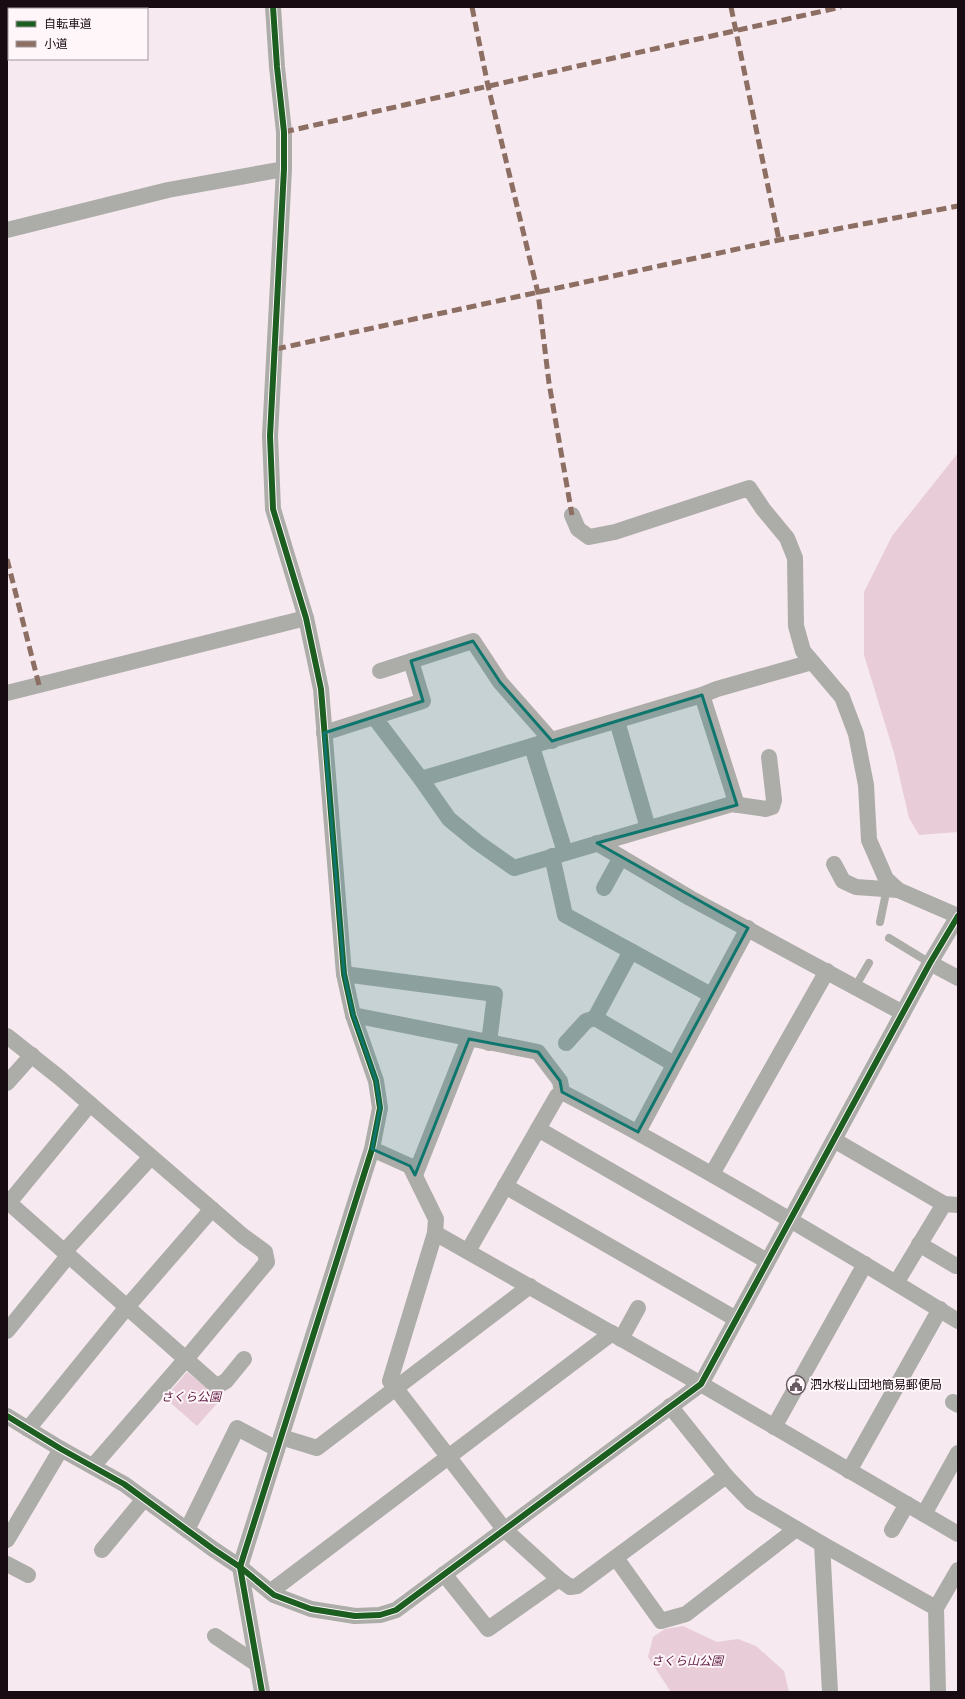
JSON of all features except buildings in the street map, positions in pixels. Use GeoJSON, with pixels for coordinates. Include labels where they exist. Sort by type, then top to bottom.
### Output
{"type":"FeatureCollection","features":[{"type":"Feature","properties":{"kind":"street"},"geometry":{"type":"LineString","coordinates":[[262,1692],[240,1566],[372,1149],[380,1108],[376,1081],[354,1016],[344,974],[321,689],[306,618],[273,510],[270,436],[284,169],[284,132],[276,67],[273,7]]}},
{"type":"Feature","properties":{"kind":"street"},"geometry":{"type":"LineString","coordinates":[[7,230],[168,190],[284,169]]}},
{"type":"Feature","properties":{"kind":"street"},"geometry":{"type":"LineString","coordinates":[[572,515],[578,529],[588,537],[615,532],[749,488],[763,509],[787,538],[795,558],[796,626],[803,651],[842,697],[856,734],[866,785],[869,840],[886,878],[893,889]]}},
{"type":"Feature","properties":{"kind":"street"},"geometry":{"type":"LineString","coordinates":[[7,693],[306,618]]}},
{"type":"Feature","properties":{"kind":"street"},"geometry":{"type":"LineString","coordinates":[[380,671],[473,641],[500,682],[552,741]]}},
{"type":"Feature","properties":{"kind":"street"},"geometry":{"type":"LineString","coordinates":[[324,733],[423,701],[411,661]]}},
{"type":"Feature","properties":{"kind":"street"},"geometry":{"type":"LineString","coordinates":[[421,779],[702,696],[716,689],[812,662]]}},
{"type":"Feature","properties":{"kind":"street"},"geometry":{"type":"LineString","coordinates":[[702,696],[737,805]]}},
{"type":"Feature","properties":{"kind":"street"},"geometry":{"type":"LineString","coordinates":[[374,718],[421,779],[449,819],[477,842],[514,868],[732,804],[766,809],[772,807],[774,800],[769,757]]}},
{"type":"Feature","properties":{"kind":"street"},"geometry":{"type":"LineString","coordinates":[[617,721],[648,828]]}},
{"type":"Feature","properties":{"kind":"street"},"geometry":{"type":"LineString","coordinates":[[532,746],[558,854],[565,915],[711,995]]}},
{"type":"Feature","properties":{"kind":"street"},"geometry":{"type":"LineString","coordinates":[[597,843],[690,898],[903,1013]]}},
{"type":"Feature","properties":{"kind":"street"},"geometry":{"type":"LineString","coordinates":[[604,888],[622,857]]}},
{"type":"Feature","properties":{"kind":"street"},"geometry":{"type":"LineString","coordinates":[[7,1416],[60,1449],[124,1484],[240,1566],[274,1595],[311,1609],[355,1616],[380,1615],[396,1610],[701,1384],[930,963],[958,916],[893,889],[856,887],[843,881],[834,864]]}},
{"type":"Feature","properties":{"kind":"street"},"geometry":{"type":"LineString","coordinates":[[638,1132],[748,928]]}},
{"type":"Feature","properties":{"kind":"street"},"geometry":{"type":"LineString","coordinates":[[595,1018],[631,951]]}},
{"type":"Feature","properties":{"kind":"street"},"geometry":{"type":"LineString","coordinates":[[930,963],[958,978]]}},
{"type":"Feature","properties":{"kind":"street"},"geometry":{"type":"LineString","coordinates":[[712,1174],[827,971]]}},
{"type":"Feature","properties":{"kind":"street"},"geometry":{"type":"LineString","coordinates":[[344,974],[495,994],[489,1043]]}},
{"type":"Feature","properties":{"kind":"street"},"geometry":{"type":"LineString","coordinates":[[354,1016],[538,1052],[560,1082],[562,1092]]}},
{"type":"Feature","properties":{"kind":"street"},"geometry":{"type":"LineString","coordinates":[[566,1043],[586,1020],[595,1018],[674,1064]]}},
{"type":"Feature","properties":{"kind":"street"},"geometry":{"type":"LineString","coordinates":[[7,1036],[32,1055],[212,1209],[265,1252],[267,1262],[186,1359],[93,1466]]}},
{"type":"Feature","properties":{"kind":"street"},"geometry":{"type":"LineString","coordinates":[[415,1175],[469,1039]]}},
{"type":"Feature","properties":{"kind":"street"},"geometry":{"type":"LineString","coordinates":[[7,1083],[32,1055]]}},
{"type":"Feature","properties":{"kind":"street"},"geometry":{"type":"LineString","coordinates":[[468,1251],[557,1096],[562,1092]]}},
{"type":"Feature","properties":{"kind":"street"},"geometry":{"type":"LineString","coordinates":[[562,1092],[638,1132],[790,1219],[958,1321]]}},
{"type":"Feature","properties":{"kind":"street"},"geometry":{"type":"LineString","coordinates":[[90,1104],[8,1203],[214,1384],[219,1385],[226,1381],[244,1360]]}},
{"type":"Feature","properties":{"kind":"street"},"geometry":{"type":"LineString","coordinates":[[538,1129],[767,1262]]}},
{"type":"Feature","properties":{"kind":"street"},"geometry":{"type":"LineString","coordinates":[[834,1140],[951,1205],[919,1244],[896,1283]]}},
{"type":"Feature","properties":{"kind":"street"},"geometry":{"type":"LineString","coordinates":[[372,1149],[410,1166],[436,1219],[435,1233],[390,1380],[504,1529],[559,1579],[570,1586],[577,1586],[726,1476]]}},
{"type":"Feature","properties":{"kind":"street"},"geometry":{"type":"LineString","coordinates":[[7,1332],[66,1254],[151,1157]]}},
{"type":"Feature","properties":{"kind":"street"},"geometry":{"type":"LineString","coordinates":[[505,1186],[736,1319]]}},
{"type":"Feature","properties":{"kind":"street"},"geometry":{"type":"LineString","coordinates":[[28,1429],[127,1307],[212,1209]]}},
{"type":"Feature","properties":{"kind":"street"},"geometry":{"type":"LineString","coordinates":[[435,1233],[701,1384],[958,1534]]}},
{"type":"Feature","properties":{"kind":"street"},"geometry":{"type":"LineString","coordinates":[[919,1244],[956,1266]]}},
{"type":"Feature","properties":{"kind":"street"},"geometry":{"type":"LineString","coordinates":[[774,1427],[865,1264]]}},
{"type":"Feature","properties":{"kind":"street"},"geometry":{"type":"LineString","coordinates":[[187,1530],[237,1428],[279,1443],[317,1448],[530,1286]]}},
{"type":"Feature","properties":{"kind":"street"},"geometry":{"type":"LineString","coordinates":[[270,1592],[449,1456],[616,1336],[638,1308]]}},
{"type":"Feature","properties":{"kind":"street"},"geometry":{"type":"LineString","coordinates":[[849,1471],[940,1310]]}},
{"type":"Feature","properties":{"kind":"street"},"geometry":{"type":"LineString","coordinates":[[670,1406],[726,1476],[751,1502],[936,1608]]}},
{"type":"Feature","properties":{"kind":"street"},"geometry":{"type":"LineString","coordinates":[[7,1540],[12,1519],[60,1449]]}},
{"type":"Feature","properties":{"kind":"street"},"geometry":{"type":"LineString","coordinates":[[924,1514],[958,1454]]}},
{"type":"Feature","properties":{"kind":"street"},"geometry":{"type":"LineString","coordinates":[[102,1550],[144,1499]]}},
{"type":"Feature","properties":{"kind":"street"},"geometry":{"type":"LineString","coordinates":[[892,1530],[907,1504]]}},
{"type":"Feature","properties":{"kind":"street"},"geometry":{"type":"LineString","coordinates":[[616,1558],[661,1620],[686,1614],[796,1529]]}},
{"type":"Feature","properties":{"kind":"street"},"geometry":{"type":"LineString","coordinates":[[822,1544],[830,1692]]}},
{"type":"Feature","properties":{"kind":"street"},"geometry":{"type":"LineString","coordinates":[[7,1564],[28,1575]]}},
{"type":"Feature","properties":{"kind":"street"},"geometry":{"type":"LineString","coordinates":[[938,1692],[936,1608],[958,1570]]}},
{"type":"Feature","properties":{"kind":"street"},"geometry":{"type":"LineString","coordinates":[[444,1574],[488,1629],[559,1579]]}},
{"type":"Feature","properties":{"kind":"street"},"geometry":{"type":"LineString","coordinates":[[215,1636],[257,1664]]}},
{"type":"Feature","properties":{"kind":"lane"},"geometry":{"type":"LineString","coordinates":[[880,922],[893,889]]}},
{"type":"Feature","properties":{"kind":"lane"},"geometry":{"type":"LineString","coordinates":[[889,938],[930,963]]}},
{"type":"Feature","properties":{"kind":"lane"},"geometry":{"type":"LineString","coordinates":[[855,987],[869,963]]}},
{"type":"Feature","properties":{"kind":"highlighted area"},"geometry":{"type":"Polygon","coordinates":[[[473,641],[500,682],[552,741],[702,695],[737,805],[597,843],[748,928],[638,1132],[562,1092],[560,1081],[538,1052],[469,1039],[415,1175],[410,1166],[372,1149],[380,1108],[376,1081],[353,1015],[344,974],[324,733],[423,701],[411,661],[473,641]]]}},
{"type":"Feature","properties":{"kind":"green space"},"geometry":{"type":"Polygon","coordinates":[[[958,453],[958,832],[919,835],[909,818],[894,753],[864,655],[864,592],[892,536],[958,453]]]}},
{"type":"Feature","properties":{"kind":"green space","name":"さくら公園"},"geometry":{"type":"Polygon","coordinates":[[[187,1372],[221,1399],[197,1426],[165,1398],[187,1372]]]}},
{"type":"Feature","properties":{"kind":"green space","name":"さくら山公園"},"geometry":{"type":"Polygon","coordinates":[[[683,1626],[717,1642],[738,1639],[756,1646],[784,1671],[789,1692],[671,1692],[648,1657],[653,1637],[665,1629],[683,1626]]]}},
{"type":"Feature","properties":{"kind":"marked path"},"geometry":{"type":"LineString","coordinates":[[472,7],[488,86],[538,293],[549,383],[572,515]]}},
{"type":"Feature","properties":{"kind":"marked path"},"geometry":{"type":"LineString","coordinates":[[731,7],[779,240]]}},
{"type":"Feature","properties":{"kind":"marked path"},"geometry":{"type":"LineString","coordinates":[[284,132],[841,7]]}},
{"type":"Feature","properties":{"kind":"marked path"},"geometry":{"type":"LineString","coordinates":[[276,349],[779,240],[958,206]]}},
{"type":"Feature","properties":{"kind":"marked path"},"geometry":{"type":"LineString","coordinates":[[7,559],[39,685]]}},
{"type":"Feature","properties":{"kind":"cycle path"},"geometry":{"type":"LineString","coordinates":[[262,1692],[240,1567],[372,1149],[380,1108],[376,1081],[353,1015],[344,974],[321,689],[306,618],[273,509],[270,436],[284,169],[284,132],[277,67],[273,7]]}},
{"type":"Feature","properties":{"kind":"cycle path"},"geometry":{"type":"LineString","coordinates":[[7,1416],[61,1449],[124,1484],[240,1567],[274,1595],[311,1609],[355,1616],[380,1615],[396,1610],[701,1384],[930,963],[958,916]]}},
{"type":"Feature","properties":{"kind":"place","name":"泗水桜山団地簡易郵便局"},"geometry":{"type":"Point","coordinates":[796,1385]}}]}
